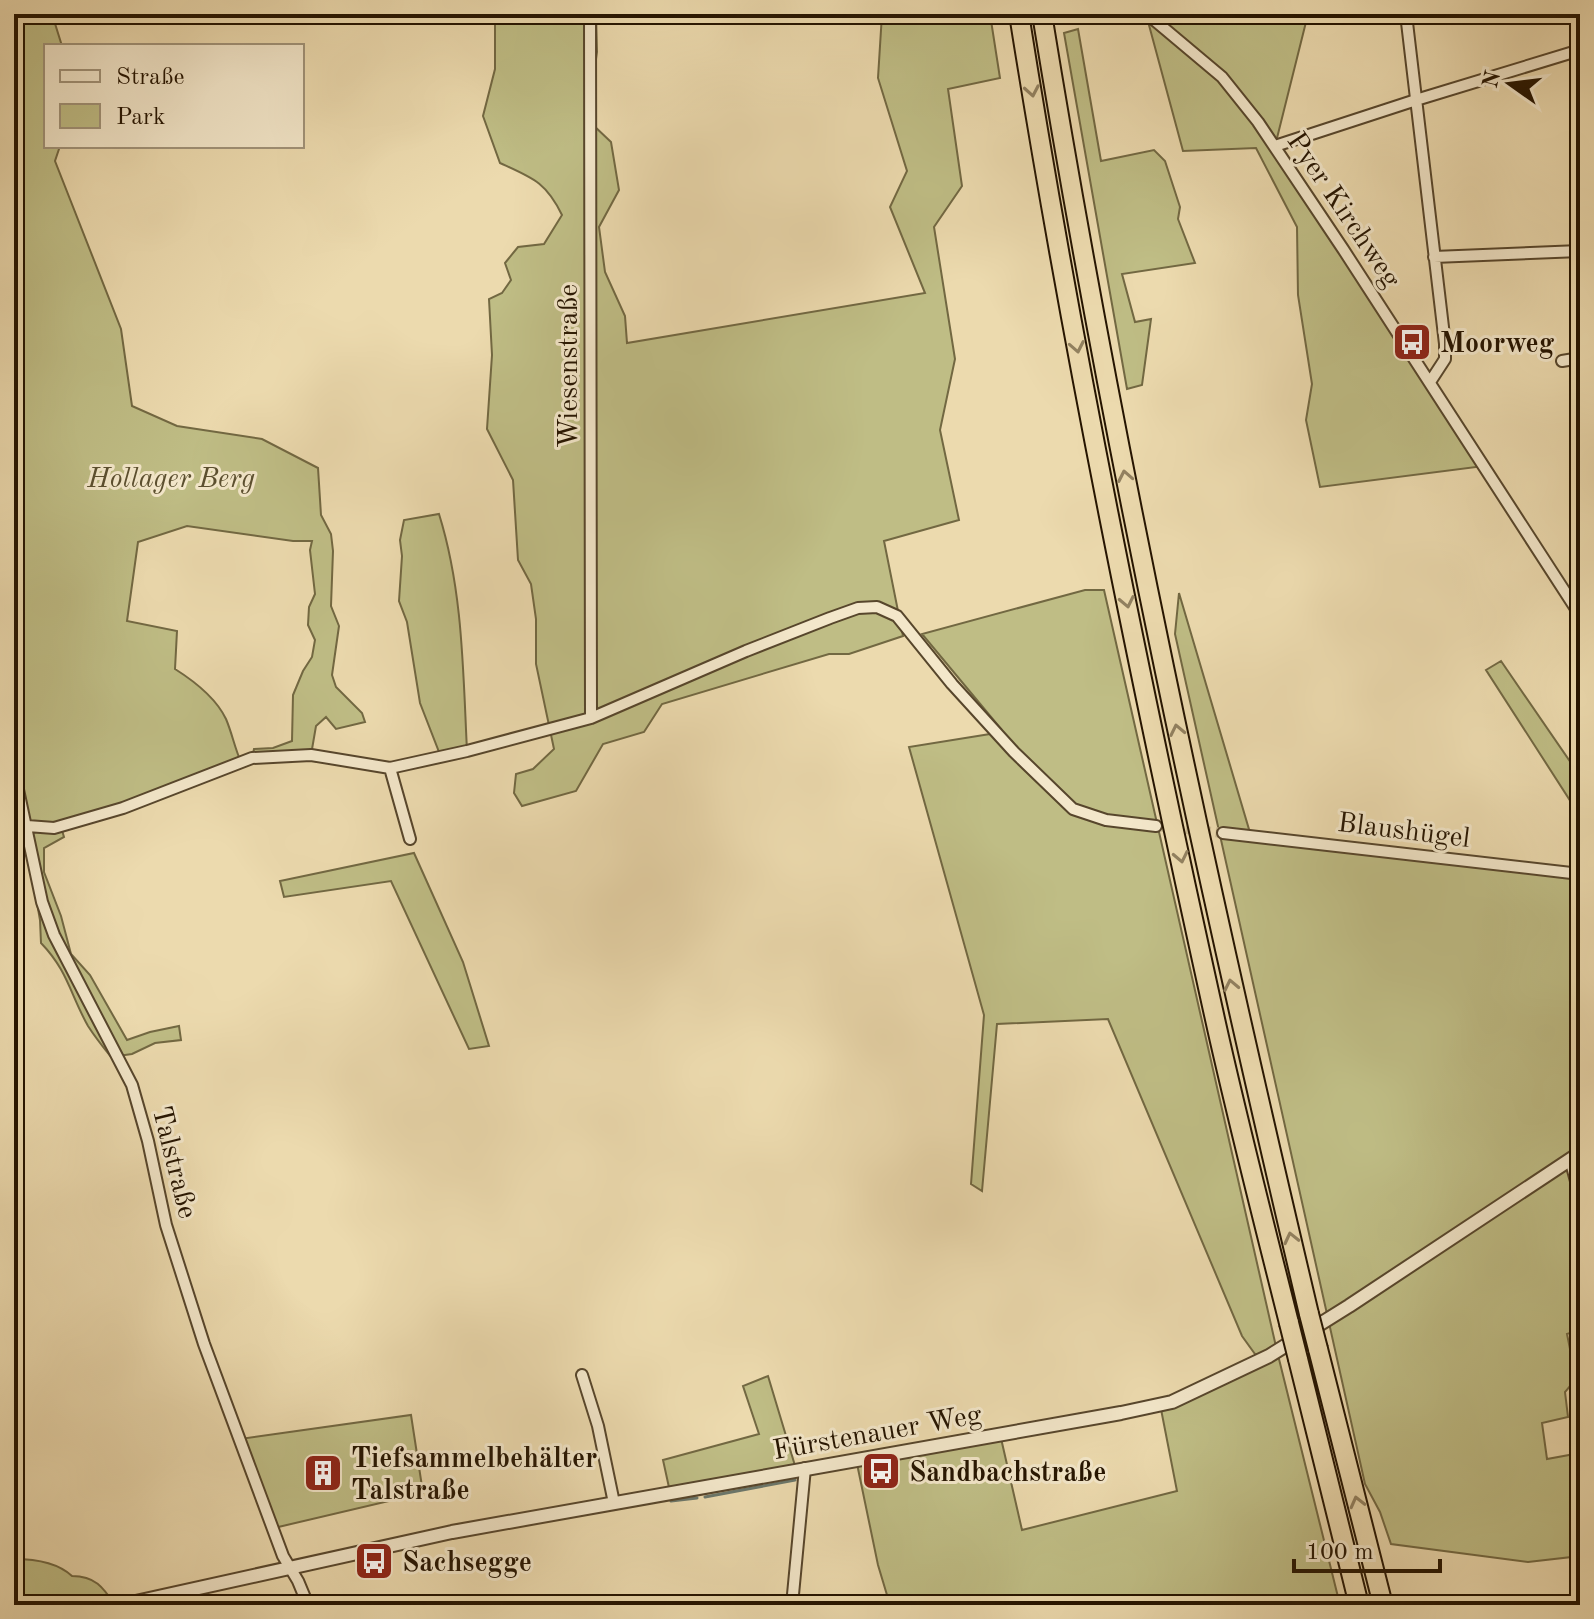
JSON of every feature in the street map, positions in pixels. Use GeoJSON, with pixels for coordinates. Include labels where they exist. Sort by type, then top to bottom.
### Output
{"type":"FeatureCollection","features":[{"type":"Feature","properties":{"kind":"highway"},"geometry":{"type":"LineString","coordinates":[[1019,14],[1059,252],[1113,537],[1213,1012],[1359,1605]]}},
{"type":"Feature","properties":{"kind":"highway"},"geometry":{"type":"LineString","coordinates":[[1042,14],[1135,533],[1238,1014],[1309,1314],[1383,1605]]}},
{"type":"Feature","properties":{"kind":"street","name":"Wiesenstraße"},"geometry":{"type":"LineString","coordinates":[[590,14],[591,718]]}},
{"type":"Feature","properties":{"kind":"street","name":"Pyer Kirchweg"},"geometry":{"type":"LineString","coordinates":[[1147,14],[1222,77],[1275,146],[1580,615]]}},
{"type":"Feature","properties":{"kind":"street"},"geometry":{"type":"LineString","coordinates":[[1406,14],[1445,359],[1430,382]]}},
{"type":"Feature","properties":{"kind":"street"},"geometry":{"type":"LineString","coordinates":[[1275,146],[1580,50]]}},
{"type":"Feature","properties":{"kind":"street"},"geometry":{"type":"LineString","coordinates":[[1434,257],[1580,251]]}},
{"type":"Feature","properties":{"kind":"street"},"geometry":{"type":"LineString","coordinates":[[1562,361],[1580,358]]}},
{"type":"Feature","properties":{"kind":"street"},"geometry":{"type":"LineString","coordinates":[[20,826],[61,827],[123,808],[252,758],[311,755],[390,768],[591,718],[788,635],[858,608],[877,607],[897,616],[972,707],[1073,809],[1106,820],[1156,826]]}},
{"type":"Feature","properties":{"kind":"street"},"geometry":{"type":"LineString","coordinates":[[390,768],[410,839]]}},
{"type":"Feature","properties":{"kind":"street","name":"Talstraße"},"geometry":{"type":"LineString","coordinates":[[14,771],[20,826],[42,902],[54,935],[132,1085],[166,1225],[204,1344],[283,1556],[290,1567]]}},
{"type":"Feature","properties":{"kind":"street","name":"Blaushügel"},"geometry":{"type":"LineString","coordinates":[[1223,833],[1580,874]]}},
{"type":"Feature","properties":{"kind":"street"},"geometry":{"type":"LineString","coordinates":[[1575,1156],[1580,1196]]}},
{"type":"Feature","properties":{"kind":"street","name":"Fürstenauer Weg"},"geometry":{"type":"LineString","coordinates":[[122,1605],[452,1532],[1172,1402],[1246,1369],[1349,1306],[1575,1156]]}},
{"type":"Feature","properties":{"kind":"street"},"geometry":{"type":"LineString","coordinates":[[582,1375],[598,1426],[614,1503]]}},
{"type":"Feature","properties":{"kind":"street"},"geometry":{"type":"LineString","coordinates":[[792,1605],[805,1468]]}},
{"type":"Feature","properties":{"kind":"street"},"geometry":{"type":"LineString","coordinates":[[290,1567],[308,1605]]}},
{"type":"Feature","properties":{"kind":"green space","name":"Hollager Berg"},"geometry":{"type":"Polygon","coordinates":[[[14,14],[52,14],[61,44],[44,44],[44,148],[59,148],[55,161],[121,329],[132,406],[177,426],[262,439],[318,468],[321,515],[331,534],[333,551],[331,606],[339,626],[332,675],[336,687],[362,713],[365,722],[336,729],[326,717],[316,726],[311,755],[252,758],[254,749],[273,748],[292,741],[293,695],[312,657],[315,640],[308,625],[309,607],[315,594],[310,550],[312,541],[187,526],[138,542],[127,621],[177,631],[175,669],[204,691],[222,711],[241,762],[61,827],[64,837],[44,848],[44,872],[71,954],[90,975],[127,1040],[179,1026],[181,1040],[155,1043],[132,1054],[111,1057],[88,1026],[63,973],[41,943],[40,920],[14,771],[14,14]]]}},
{"type":"Feature","properties":{"kind":"green space"},"geometry":{"type":"Polygon","coordinates":[[[495,14],[596,14],[597,52],[591,94],[591,123],[611,142],[619,190],[599,227],[605,272],[625,316],[627,343],[925,293],[890,207],[907,171],[878,78],[882,14],[990,14],[1000,78],[948,89],[962,186],[934,227],[955,359],[940,430],[959,520],[884,541],[903,636],[849,654],[829,654],[662,704],[644,732],[603,744],[576,791],[522,806],[514,793],[516,774],[533,769],[554,749],[536,664],[536,619],[531,584],[518,560],[513,480],[487,429],[492,355],[489,299],[502,293],[511,280],[505,263],[518,247],[544,244],[562,215],[550,195],[537,182],[500,163],[483,116],[495,69],[495,14]]]}},
{"type":"Feature","properties":{"kind":"green space"},"geometry":{"type":"Polygon","coordinates":[[[1146,14],[1308,14],[1275,146],[1484,466],[1320,487],[1306,420],[1312,384],[1298,295],[1297,227],[1256,148],[1183,151],[1146,14]]]}},
{"type":"Feature","properties":{"kind":"green space"},"geometry":{"type":"Polygon","coordinates":[[[1078,29],[1101,161],[1154,150],[1165,161],[1180,207],[1178,219],[1195,263],[1122,274],[1135,322],[1151,319],[1142,385],[1127,389],[1064,33],[1078,29]]]}},
{"type":"Feature","properties":{"kind":"green space"},"geometry":{"type":"Polygon","coordinates":[[[439,514],[457,602],[467,751],[441,757],[420,703],[407,622],[399,601],[400,540],[404,520],[439,514]]]}},
{"type":"Feature","properties":{"kind":"green space"},"geometry":{"type":"Polygon","coordinates":[[[1085,590],[1104,590],[1277,1351],[1340,1605],[890,1605],[878,1565],[856,1459],[1000,1434],[1022,1530],[1177,1491],[1160,1404],[1267,1355],[1255,1354],[1242,1336],[1108,1019],[997,1024],[982,1191],[971,1184],[984,1015],[909,747],[990,734],[1001,729],[922,634],[1085,590]]]}},
{"type":"Feature","properties":{"kind":"green space"},"geometry":{"type":"Polygon","coordinates":[[[1179,593],[1251,836],[1580,874],[1580,1330],[1567,1334],[1576,1379],[1565,1392],[1568,1417],[1542,1423],[1547,1459],[1580,1453],[1580,1556],[1528,1562],[1391,1544],[1380,1512],[1365,1484],[1175,634],[1179,593]]]}},
{"type":"Feature","properties":{"kind":"green space"},"geometry":{"type":"Polygon","coordinates":[[[1501,661],[1580,776],[1580,816],[1486,670],[1501,661]]]}},
{"type":"Feature","properties":{"kind":"green space"},"geometry":{"type":"Polygon","coordinates":[[[414,853],[463,962],[489,1046],[469,1049],[391,881],[284,897],[280,881],[414,853]]]}},
{"type":"Feature","properties":{"kind":"green space"},"geometry":{"type":"Polygon","coordinates":[[[768,1376],[796,1469],[670,1492],[663,1460],[759,1434],[743,1386],[768,1376]]]}},
{"type":"Feature","properties":{"kind":"green space"},"geometry":{"type":"Polygon","coordinates":[[[411,1415],[423,1493],[274,1528],[240,1439],[411,1415]]]}},
{"type":"Feature","properties":{"kind":"green space"},"geometry":{"type":"Polygon","coordinates":[[[14,1559],[45,1563],[72,1576],[93,1580],[115,1605],[14,1605],[14,1559]]]}},
{"type":"Feature","properties":{"kind":"waterway"},"geometry":{"type":"LineString","coordinates":[[705,1497],[795,1480]]}},
{"type":"Feature","properties":{"kind":"waterway"},"geometry":{"type":"LineString","coordinates":[[671,1501],[697,1498]]}},
{"type":"Feature","properties":{"kind":"tunnel"},"geometry":{"type":"LineString","coordinates":[[1156,826],[1223,833]]}},
{"type":"Feature","properties":{"kind":"place","name":"Moorweg"},"geometry":{"type":"Point","coordinates":[1412,342]}},
{"type":"Feature","properties":{"kind":"place","name":"Sandbachstraße"},"geometry":{"type":"Point","coordinates":[881,1471]}},
{"type":"Feature","properties":{"kind":"place","name":"Tiefsammelbehälter Talstraße"},"geometry":{"type":"Point","coordinates":[323,1473]}},
{"type":"Feature","properties":{"kind":"place","name":"Sachsegge"},"geometry":{"type":"Point","coordinates":[374,1561]}}]}
